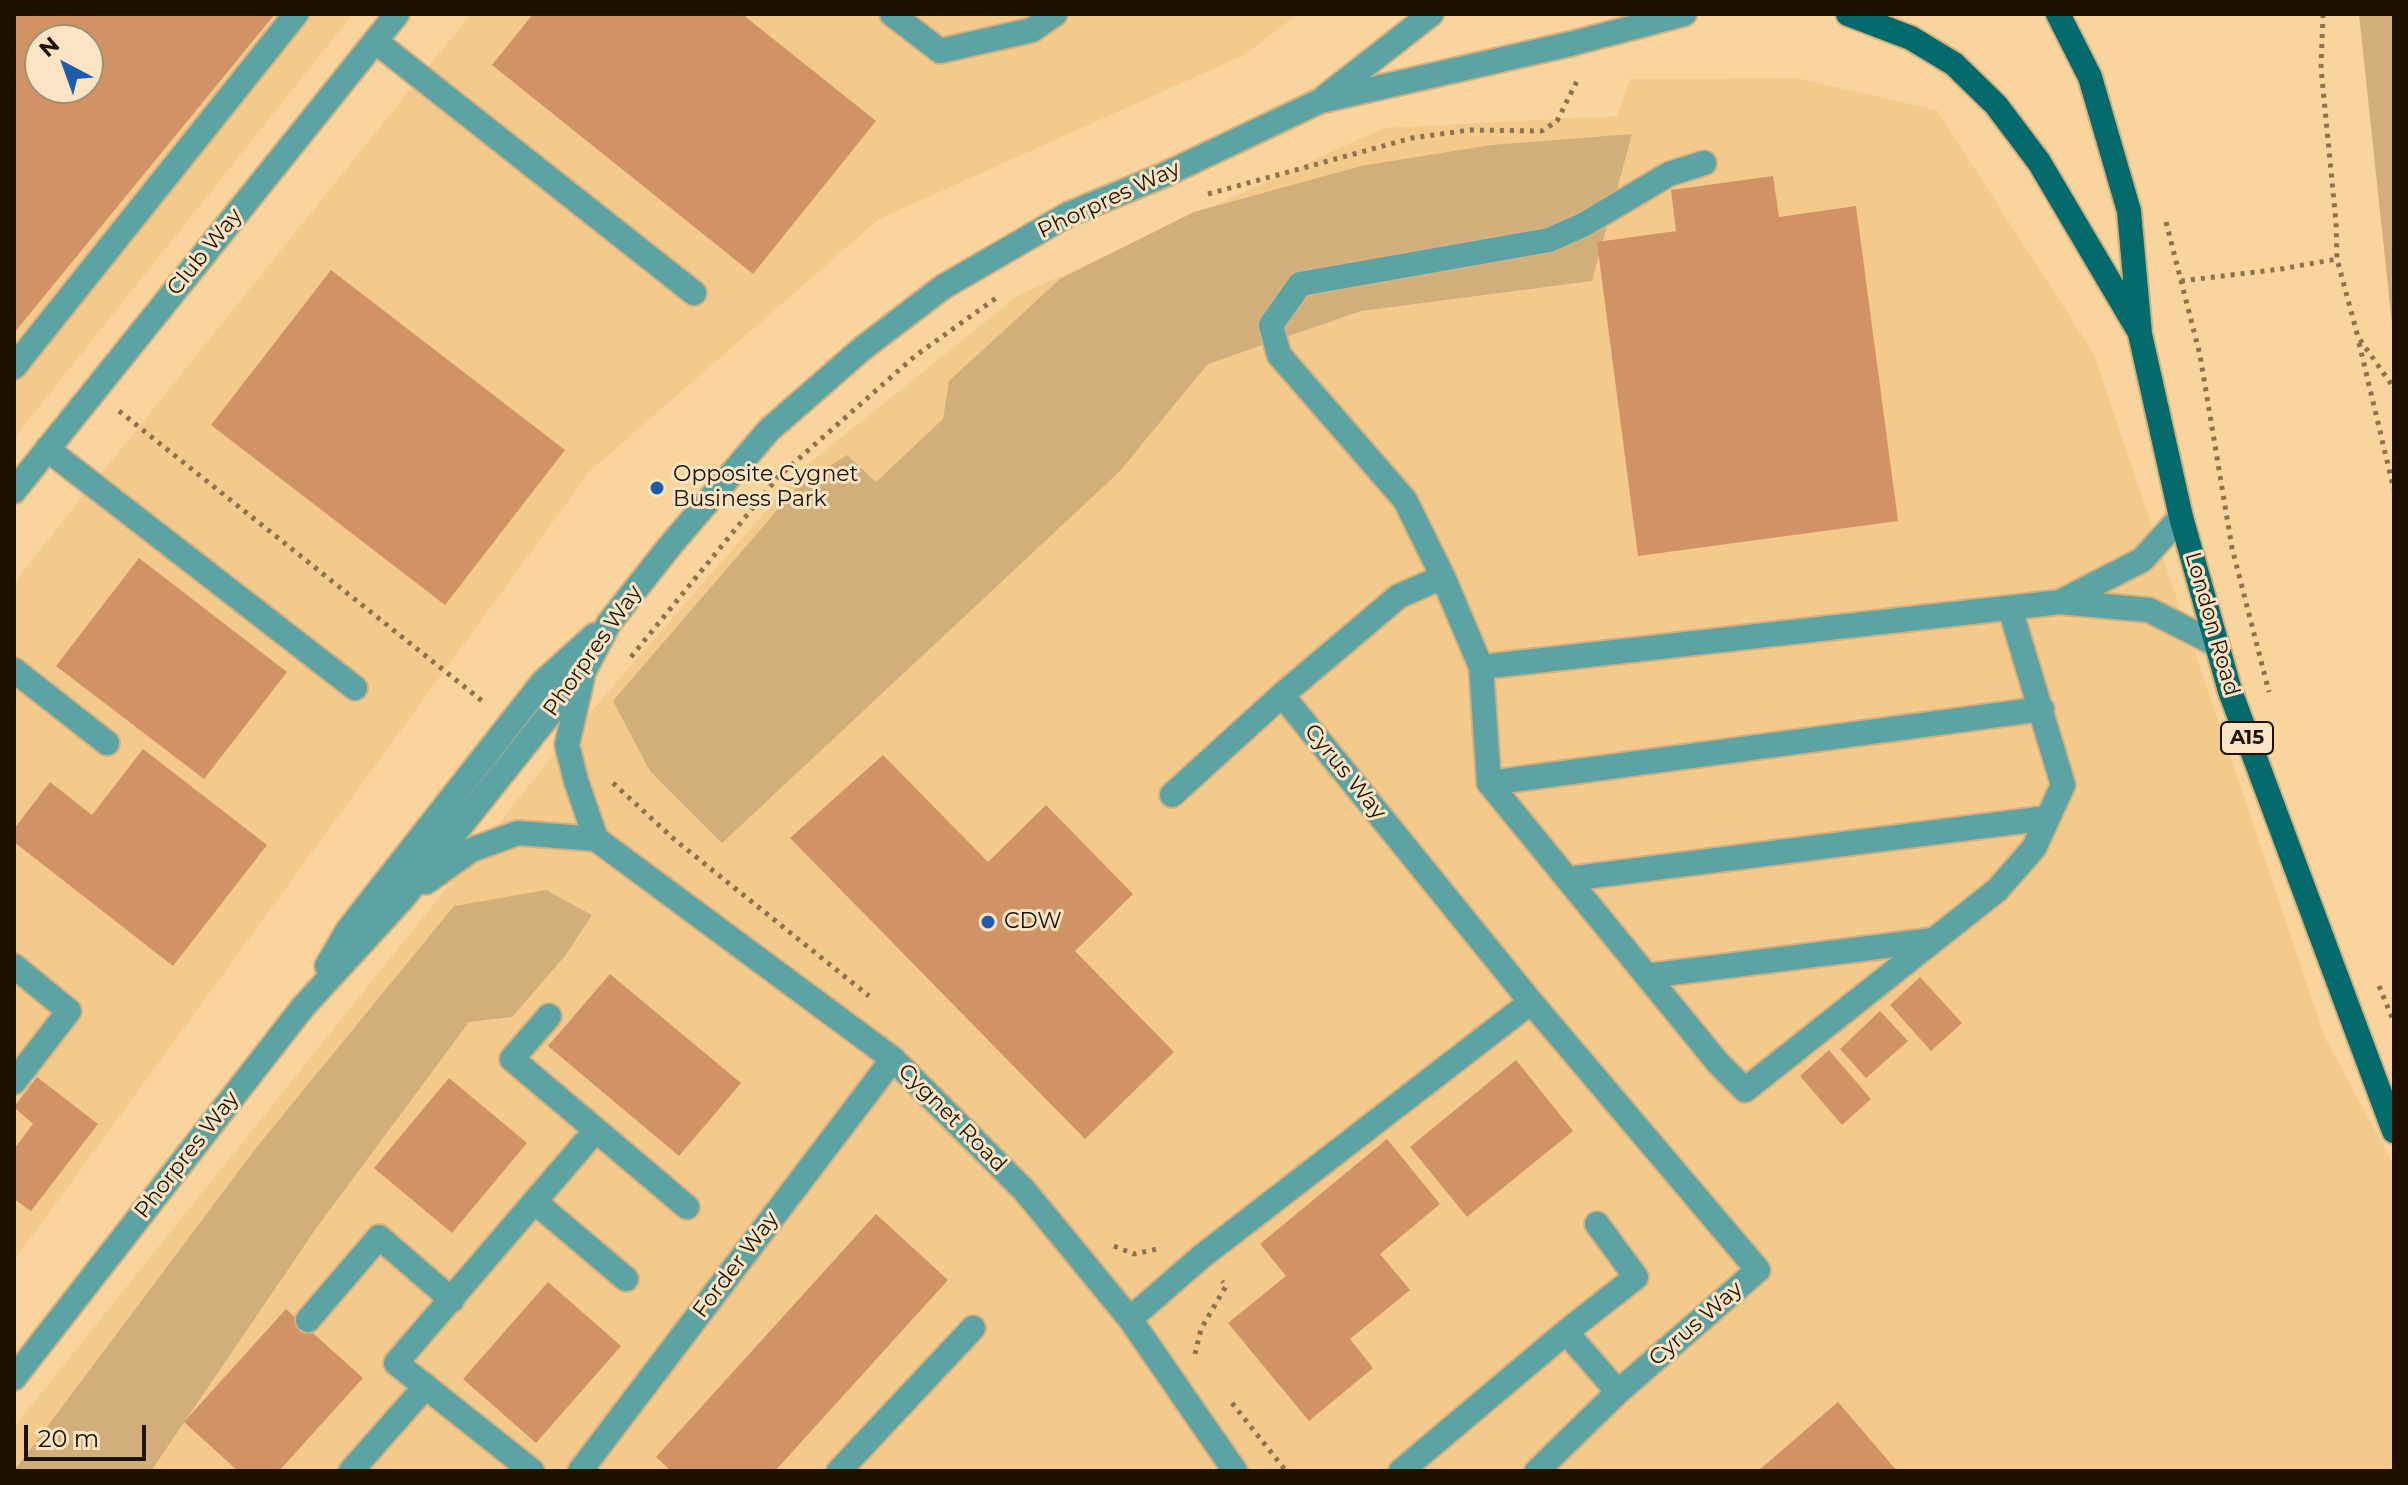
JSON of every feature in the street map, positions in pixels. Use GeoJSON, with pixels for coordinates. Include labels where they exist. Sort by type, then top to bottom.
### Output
{"type":"FeatureCollection","features":[{"type":"Feature","properties":{"kind":"main road","name":"London Road"},"geometry":{"type":"LineString","coordinates":[[1848,14],[1911,38],[1954,64],[1996,105],[2039,162],[2140,334]]}},
{"type":"Feature","properties":{"kind":"main road","name":"London Road"},"geometry":{"type":"LineString","coordinates":[[2058,14],[2090,77],[2129,211],[2140,334],[2181,517],[2230,691],[2394,1131]]}},
{"type":"Feature","properties":{"kind":"street"},"geometry":{"type":"LineString","coordinates":[[14,367],[296,14]]}},
{"type":"Feature","properties":{"kind":"street","name":"Club Way"},"geometry":{"type":"LineString","coordinates":[[14,491],[397,14]]}},
{"type":"Feature","properties":{"kind":"street"},"geometry":{"type":"LineString","coordinates":[[892,14],[940,51],[1032,30],[1055,14]]}},
{"type":"Feature","properties":{"kind":"street","name":"Phorpres Way"},"geometry":{"type":"LineString","coordinates":[[1320,101],[1431,14]]}},
{"type":"Feature","properties":{"kind":"street","name":"Phorpres Way"},"geometry":{"type":"LineString","coordinates":[[14,1378],[303,1007],[403,898],[584,671],[609,623],[669,547],[769,430],[863,348],[943,287],[1069,214],[1164,175],[1320,101],[1570,44],[1684,14]]}},
{"type":"Feature","properties":{"kind":"street"},"geometry":{"type":"LineString","coordinates":[[375,41],[694,293]]}},
{"type":"Feature","properties":{"kind":"street"},"geometry":{"type":"LineString","coordinates":[[1704,163],[1669,174],[1583,225],[1549,240],[1300,284],[1271,325],[1279,355],[1405,500],[1443,577],[1481,667],[1489,783],[1719,1064],[1745,1090],[1997,890],[2034,848],[2063,785],[2010,608]]}},
{"type":"Feature","properties":{"kind":"street"},"geometry":{"type":"LineString","coordinates":[[47,449],[355,688]]}},
{"type":"Feature","properties":{"kind":"street"},"geometry":{"type":"LineString","coordinates":[[2060,602],[2142,560],[2181,517]]}},
{"type":"Feature","properties":{"kind":"street"},"geometry":{"type":"LineString","coordinates":[[1172,795],[1282,695],[1399,596],[1443,577]]}},
{"type":"Feature","properties":{"kind":"street"},"geometry":{"type":"LineString","coordinates":[[1481,667],[2060,602],[2149,610],[2216,644]]}},
{"type":"Feature","properties":{"kind":"street"},"geometry":{"type":"LineString","coordinates":[[303,1007],[348,930],[543,682],[609,623]]}},
{"type":"Feature","properties":{"kind":"street"},"geometry":{"type":"LineString","coordinates":[[14,670],[107,743]]}},
{"type":"Feature","properties":{"kind":"street"},"geometry":{"type":"LineString","coordinates":[[403,898],[471,850],[518,833],[596,839],[567,745],[584,671]]}},
{"type":"Feature","properties":{"kind":"street","name":"Cyrus Way"},"geometry":{"type":"LineString","coordinates":[[1282,695],[1531,1002],[1758,1270],[1618,1392]]}},
{"type":"Feature","properties":{"kind":"street"},"geometry":{"type":"LineString","coordinates":[[1489,783],[2042,709]]}},
{"type":"Feature","properties":{"kind":"street"},"geometry":{"type":"LineString","coordinates":[[1568,879],[2047,818]]}},
{"type":"Feature","properties":{"kind":"street","name":"Cygnet Road"},"geometry":{"type":"LineString","coordinates":[[596,839],[893,1059],[1024,1190],[1130,1319],[1235,1471]]}},
{"type":"Feature","properties":{"kind":"street"},"geometry":{"type":"LineString","coordinates":[[1647,976],[1933,940]]}},
{"type":"Feature","properties":{"kind":"street"},"geometry":{"type":"LineString","coordinates":[[14,966],[69,1011],[14,1082]]}},
{"type":"Feature","properties":{"kind":"street"},"geometry":{"type":"LineString","coordinates":[[1130,1319],[1201,1257],[1531,1002]]}},
{"type":"Feature","properties":{"kind":"street"},"geometry":{"type":"LineString","coordinates":[[549,1016],[512,1059],[687,1207]]}},
{"type":"Feature","properties":{"kind":"street","name":"Forder Way"},"geometry":{"type":"LineString","coordinates":[[580,1471],[893,1059]]}},
{"type":"Feature","properties":{"kind":"street"},"geometry":{"type":"LineString","coordinates":[[532,1471],[396,1363],[596,1130]]}},
{"type":"Feature","properties":{"kind":"street"},"geometry":{"type":"LineString","coordinates":[[535,1202],[626,1279]]}},
{"type":"Feature","properties":{"kind":"street"},"geometry":{"type":"LineString","coordinates":[[1401,1471],[1636,1277],[1597,1224]]}},
{"type":"Feature","properties":{"kind":"street"},"geometry":{"type":"LineString","coordinates":[[308,1320],[379,1237],[452,1300]]}},
{"type":"Feature","properties":{"kind":"street"},"geometry":{"type":"LineString","coordinates":[[839,1471],[973,1328]]}},
{"type":"Feature","properties":{"kind":"street"},"geometry":{"type":"LineString","coordinates":[[1537,1471],[1618,1392],[1566,1332]]}},
{"type":"Feature","properties":{"kind":"street"},"geometry":{"type":"LineString","coordinates":[[351,1471],[426,1386]]}},
{"type":"Feature","properties":{"kind":"path"},"geometry":{"type":"LineString","coordinates":[[2323,14],[2321,68],[2337,259],[2394,490]]}},
{"type":"Feature","properties":{"kind":"path"},"geometry":{"type":"LineString","coordinates":[[1198,196],[1412,138],[1470,130],[1542,131],[1557,121],[1577,81]]}},
{"type":"Feature","properties":{"kind":"path"},"geometry":{"type":"LineString","coordinates":[[2165,219],[2200,355],[2232,548],[2272,706]]}},
{"type":"Feature","properties":{"kind":"path"},"geometry":{"type":"LineString","coordinates":[[2181,281],[2337,259]]}},
{"type":"Feature","properties":{"kind":"path"},"geometry":{"type":"LineString","coordinates":[[629,660],[778,477],[915,356],[1003,293]]}},
{"type":"Feature","properties":{"kind":"path"},"geometry":{"type":"LineString","coordinates":[[2358,337],[2394,388]]}},
{"type":"Feature","properties":{"kind":"path"},"geometry":{"type":"LineString","coordinates":[[93,390],[511,724]]}},
{"type":"Feature","properties":{"kind":"path"},"geometry":{"type":"LineString","coordinates":[[609,779],[675,840],[875,1001]]}},
{"type":"Feature","properties":{"kind":"path"},"geometry":{"type":"LineString","coordinates":[[2375,978],[2394,1022]]}},
{"type":"Feature","properties":{"kind":"path"},"geometry":{"type":"LineString","coordinates":[[1104,1238],[1134,1254],[1153,1251],[1163,1244]]}},
{"type":"Feature","properties":{"kind":"path"},"geometry":{"type":"LineString","coordinates":[[1201,1365],[1194,1355],[1201,1329],[1226,1286]]}},
{"type":"Feature","properties":{"kind":"path"},"geometry":{"type":"LineString","coordinates":[[1224,1394],[1286,1471]]}},
{"type":"Feature","properties":{"kind":"shaded area"},"geometry":{"type":"Polygon","coordinates":[[[14,14],[353,14],[14,438],[14,14]]]}},
{"type":"Feature","properties":{"kind":"shaded area"},"geometry":{"type":"Polygon","coordinates":[[[471,14],[1298,14],[1244,55],[879,219],[590,471],[14,1261],[14,582],[471,14]]]}},
{"type":"Feature","properties":{"kind":"shaded area"},"geometry":{"type":"Polygon","coordinates":[[[2359,14],[2394,14],[2394,327],[2392,324],[2359,14]]]}},
{"type":"Feature","properties":{"kind":"shaded area"},"geometry":{"type":"Polygon","coordinates":[[[1796,78],[1937,110],[2094,354],[2326,1040],[2394,1165],[2394,1471],[14,1471],[14,1427],[555,753],[802,469],[1017,296],[1384,128],[1617,116],[1630,79],[1796,78]]]}},
{"type":"Feature","properties":{"kind":"shaded area"},"geometry":{"type":"Polygon","coordinates":[[[1632,134],[1592,281],[1361,311],[1208,364],[1119,472],[722,843],[650,771],[613,701],[798,486],[847,455],[876,482],[943,419],[949,381],[1060,279],[1194,212],[1361,166],[1491,145],[1632,134]]]}},
{"type":"Feature","properties":{"kind":"shaded area"},"geometry":{"type":"Polygon","coordinates":[[[546,890],[592,915],[565,956],[512,1017],[469,1022],[317,1227],[151,1471],[14,1471],[256,1148],[454,906],[546,890]]]}},
{"type":"Feature","properties":{"kind":"building"},"geometry":{"type":"Polygon","coordinates":[[[14,14],[275,14],[14,333],[14,14]]]}},
{"type":"Feature","properties":{"kind":"building"},"geometry":{"type":"Polygon","coordinates":[[[533,14],[742,14],[876,121],[753,274],[492,65],[533,14]]]}},
{"type":"Feature","properties":{"kind":"building"},"geometry":{"type":"Polygon","coordinates":[[[1773,176],[1779,217],[1856,206],[1898,521],[1638,556],[1597,242],[1676,231],[1671,190],[1773,176]]]}},
{"type":"Feature","properties":{"kind":"building"},"geometry":{"type":"Polygon","coordinates":[[[331,270],[565,450],[445,605],[211,425],[331,270]]]}},
{"type":"Feature","properties":{"kind":"building"},"geometry":{"type":"Polygon","coordinates":[[[139,558],[287,672],[204,779],[56,666],[139,558]]]}},
{"type":"Feature","properties":{"kind":"building"},"geometry":{"type":"Polygon","coordinates":[[[143,749],[267,845],[173,966],[14,842],[14,829],[50,782],[92,815],[143,749]]]}},
{"type":"Feature","properties":{"kind":"building","name":"CDW"},"geometry":{"type":"Polygon","coordinates":[[[883,755],[988,862],[1046,805],[1133,894],[1075,951],[1174,1052],[1085,1139],[790,838],[883,755]]]}},
{"type":"Feature","properties":{"kind":"building"},"geometry":{"type":"Polygon","coordinates":[[[610,974],[741,1083],[679,1156],[548,1046],[610,974]]]}},
{"type":"Feature","properties":{"kind":"building"},"geometry":{"type":"Polygon","coordinates":[[[1920,977],[1962,1023],[1931,1051],[1890,1005],[1920,977]]]}},
{"type":"Feature","properties":{"kind":"building"},"geometry":{"type":"Polygon","coordinates":[[[1880,1011],[1908,1041],[1866,1078],[1840,1049],[1880,1011]]]}},
{"type":"Feature","properties":{"kind":"building"},"geometry":{"type":"Polygon","coordinates":[[[1829,1050],[1871,1099],[1842,1125],[1800,1076],[1829,1050]]]}},
{"type":"Feature","properties":{"kind":"building"},"geometry":{"type":"Polygon","coordinates":[[[1516,1060],[1573,1131],[1467,1217],[1410,1147],[1516,1060]]]}},
{"type":"Feature","properties":{"kind":"building"},"geometry":{"type":"Polygon","coordinates":[[[37,1077],[98,1124],[31,1211],[14,1199],[14,1149],[33,1124],[14,1107],[37,1077]]]}},
{"type":"Feature","properties":{"kind":"building"},"geometry":{"type":"Polygon","coordinates":[[[449,1078],[527,1143],[452,1233],[374,1168],[449,1078]]]}},
{"type":"Feature","properties":{"kind":"building"},"geometry":{"type":"Polygon","coordinates":[[[1387,1139],[1440,1204],[1380,1254],[1410,1290],[1350,1339],[1373,1368],[1309,1421],[1228,1323],[1286,1276],[1260,1244],[1387,1139]]]}},
{"type":"Feature","properties":{"kind":"building"},"geometry":{"type":"Polygon","coordinates":[[[876,1214],[948,1280],[775,1471],[671,1471],[656,1457],[876,1214]]]}},
{"type":"Feature","properties":{"kind":"building"},"geometry":{"type":"Polygon","coordinates":[[[548,1282],[621,1346],[536,1443],[463,1379],[548,1282]]]}},
{"type":"Feature","properties":{"kind":"building"},"geometry":{"type":"Polygon","coordinates":[[[286,1309],[363,1378],[279,1471],[238,1471],[184,1422],[286,1309]]]}},
{"type":"Feature","properties":{"kind":"building"},"geometry":{"type":"Polygon","coordinates":[[[1838,1402],[1897,1471],[1758,1471],[1838,1402]]]}},
{"type":"Feature","properties":{"kind":"place","name":"Opposite Cygnet Business Park"},"geometry":{"type":"Point","coordinates":[657,488]}},
{"type":"Feature","properties":{"kind":"place","name":"CDW"},"geometry":{"type":"Point","coordinates":[988,922]}}]}
